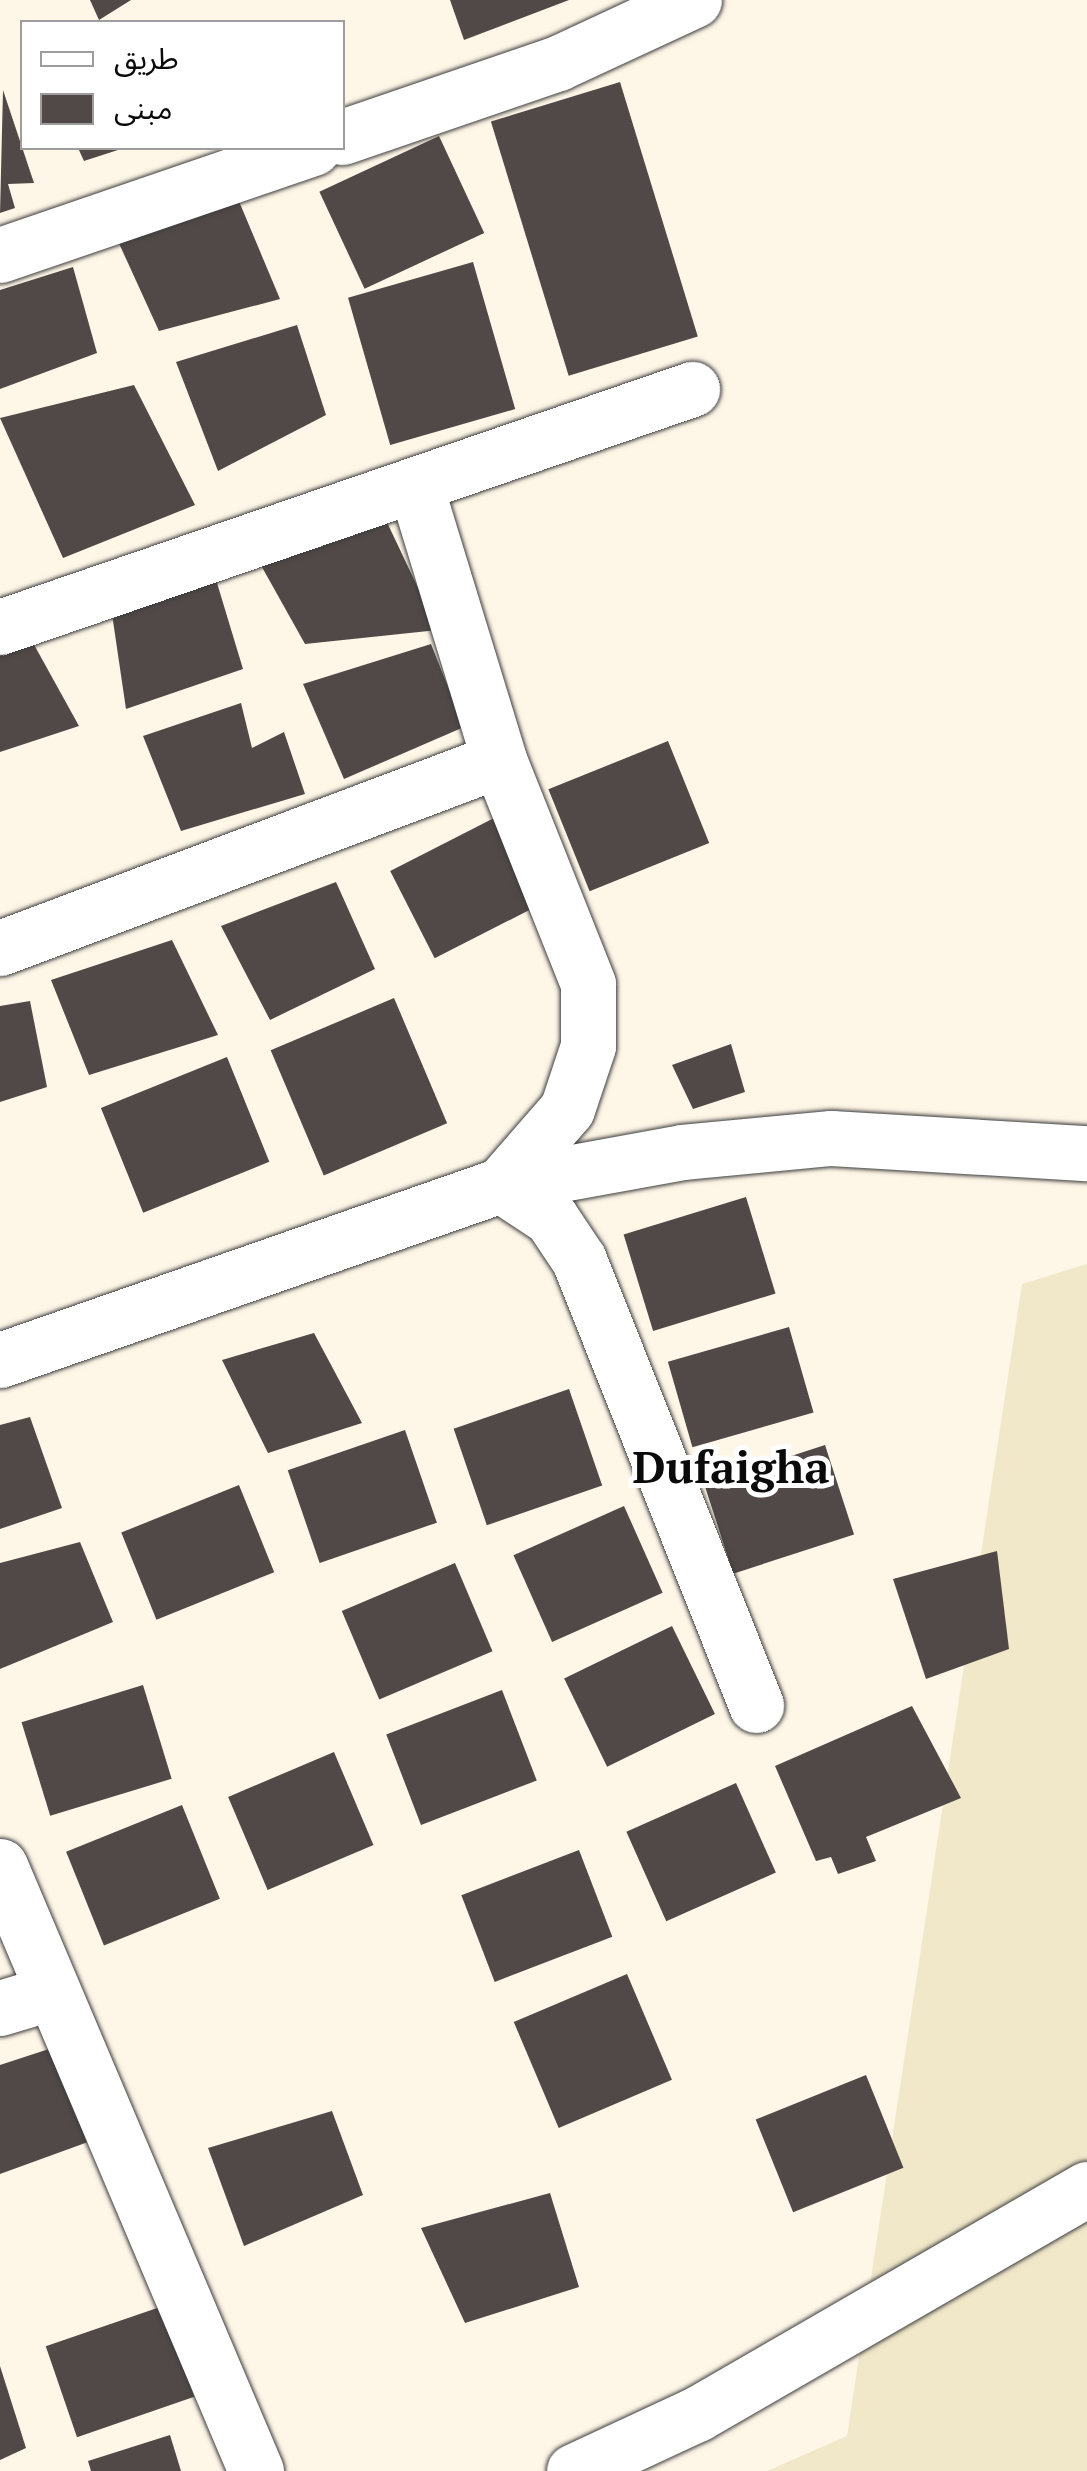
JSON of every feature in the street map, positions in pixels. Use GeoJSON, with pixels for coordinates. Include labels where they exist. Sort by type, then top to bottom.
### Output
{"type":"FeatureCollection","features":[{"type":"Feature","properties":{"kind":"street"},"geometry":{"type":"LineString","coordinates":[[345,137],[558,63],[694,0]]}},
{"type":"Feature","properties":{"kind":"street"},"geometry":{"type":"LineString","coordinates":[[0,255],[307,150]]}},
{"type":"Feature","properties":{"kind":"street"},"geometry":{"type":"LineString","coordinates":[[0,627],[417,491],[692,390]]}},
{"type":"Feature","properties":{"kind":"street"},"geometry":{"type":"LineString","coordinates":[[417,491],[499,760],[588,984],[588,1046],[566,1109],[501,1185]]}},
{"type":"Feature","properties":{"kind":"street"},"geometry":{"type":"LineString","coordinates":[[0,948],[499,760]]}},
{"type":"Feature","properties":{"kind":"street"},"geometry":{"type":"LineString","coordinates":[[0,1360],[501,1185],[682,1152],[832,1138],[1087,1154]]}},
{"type":"Feature","properties":{"kind":"street"},"geometry":{"type":"LineString","coordinates":[[501,1185],[550,1218],[579,1260],[756,1705]]}},
{"type":"Feature","properties":{"kind":"street"},"geometry":{"type":"LineString","coordinates":[[0,1866],[256,2471]]}},
{"type":"Feature","properties":{"kind":"street"},"geometry":{"type":"LineString","coordinates":[[0,2008],[53,1992]]}},
{"type":"Feature","properties":{"kind":"street"},"geometry":{"type":"LineString","coordinates":[[574,2471],[697,2414],[1087,2188]]}},
{"type":"Feature","properties":{"kind":"shaded area"},"geometry":{"type":"Polygon","coordinates":[[[1087,1264],[1087,2471],[767,2471],[847,2436],[1022,1284],[1087,1264]]]}},
{"type":"Feature","properties":{"kind":"building"},"geometry":{"type":"Polygon","coordinates":[[[90,0],[131,0],[99,20],[90,0]]]}},
{"type":"Feature","properties":{"kind":"building"},"geometry":{"type":"Polygon","coordinates":[[[450,0],[569,0],[464,40],[450,0]]]}},
{"type":"Feature","properties":{"kind":"building"},"geometry":{"type":"Polygon","coordinates":[[[620,82],[698,336],[569,376],[491,121],[620,82]]]}},
{"type":"Feature","properties":{"kind":"building"},"geometry":{"type":"Polygon","coordinates":[[[3,90],[34,183],[8,184],[15,208],[0,213],[3,90]]]}},
{"type":"Feature","properties":{"kind":"building"},"geometry":{"type":"Polygon","coordinates":[[[439,136],[484,233],[365,289],[319,192],[439,136]]]}},
{"type":"Feature","properties":{"kind":"building"},"geometry":{"type":"Polygon","coordinates":[[[79,150],[118,150],[84,161],[79,150]]]}},
{"type":"Feature","properties":{"kind":"building"},"geometry":{"type":"Polygon","coordinates":[[[238,199],[280,299],[159,331],[117,239],[238,199]]]}},
{"type":"Feature","properties":{"kind":"building"},"geometry":{"type":"Polygon","coordinates":[[[473,262],[515,409],[390,445],[348,298],[473,262]]]}},
{"type":"Feature","properties":{"kind":"building"},"geometry":{"type":"Polygon","coordinates":[[[73,267],[97,353],[0,389],[0,290],[73,267]]]}},
{"type":"Feature","properties":{"kind":"building"},"geometry":{"type":"Polygon","coordinates":[[[297,325],[326,415],[218,471],[176,362],[297,325]]]}},
{"type":"Feature","properties":{"kind":"building"},"geometry":{"type":"Polygon","coordinates":[[[134,385],[195,505],[63,558],[0,418],[134,385]]]}},
{"type":"Feature","properties":{"kind":"building"},"geometry":{"type":"Polygon","coordinates":[[[384,516],[438,630],[305,644],[258,560],[384,516]]]}},
{"type":"Feature","properties":{"kind":"building"},"geometry":{"type":"Polygon","coordinates":[[[214,573],[243,669],[126,709],[112,614],[214,573]]]}},
{"type":"Feature","properties":{"kind":"building"},"geometry":{"type":"Polygon","coordinates":[[[32,641],[79,726],[0,752],[0,651],[32,641]]]}},
{"type":"Feature","properties":{"kind":"building"},"geometry":{"type":"Polygon","coordinates":[[[431,644],[464,727],[344,779],[303,684],[431,644]]]}},
{"type":"Feature","properties":{"kind":"building"},"geometry":{"type":"Polygon","coordinates":[[[241,703],[252,748],[284,732],[305,794],[181,831],[143,736],[241,703]]]}},
{"type":"Feature","properties":{"kind":"building"},"geometry":{"type":"Polygon","coordinates":[[[668,741],[709,843],[590,891],[548,789],[668,741]]]}},
{"type":"Feature","properties":{"kind":"building"},"geometry":{"type":"Polygon","coordinates":[[[498,816],[542,903],[435,958],[390,871],[498,816]]]}},
{"type":"Feature","properties":{"kind":"building"},"geometry":{"type":"Polygon","coordinates":[[[336,882],[375,969],[270,1020],[221,926],[336,882]]]}},
{"type":"Feature","properties":{"kind":"building"},"geometry":{"type":"Polygon","coordinates":[[[172,940],[218,1035],[89,1075],[51,980],[172,940]]]}},
{"type":"Feature","properties":{"kind":"building"},"geometry":{"type":"Polygon","coordinates":[[[394,998],[447,1123],[324,1176],[271,1050],[394,998]]]}},
{"type":"Feature","properties":{"kind":"building"},"geometry":{"type":"Polygon","coordinates":[[[30,1001],[47,1087],[0,1102],[0,1006],[30,1001]]]}},
{"type":"Feature","properties":{"kind":"building"},"geometry":{"type":"Polygon","coordinates":[[[731,1044],[745,1092],[693,1109],[672,1065],[731,1044]]]}},
{"type":"Feature","properties":{"kind":"building"},"geometry":{"type":"Polygon","coordinates":[[[227,1057],[269,1162],[143,1213],[101,1108],[227,1057]]]}},
{"type":"Feature","properties":{"kind":"building"},"geometry":{"type":"Polygon","coordinates":[[[746,1197],[776,1294],[653,1331],[624,1234],[746,1197]]]}},
{"type":"Feature","properties":{"kind":"building"},"geometry":{"type":"Polygon","coordinates":[[[789,1327],[814,1413],[692,1447],[668,1362],[789,1327]]]}},
{"type":"Feature","properties":{"kind":"building"},"geometry":{"type":"Polygon","coordinates":[[[314,1333],[362,1423],[268,1453],[222,1360],[314,1333]]]}},
{"type":"Feature","properties":{"kind":"building"},"geometry":{"type":"Polygon","coordinates":[[[569,1389],[602,1485],[487,1525],[454,1429],[569,1389]]]}},
{"type":"Feature","properties":{"kind":"building"},"geometry":{"type":"Polygon","coordinates":[[[30,1417],[62,1508],[0,1529],[0,1425],[30,1417]]]}},
{"type":"Feature","properties":{"kind":"building"},"geometry":{"type":"Polygon","coordinates":[[[405,1430],[437,1523],[320,1563],[288,1470],[405,1430]]]}},
{"type":"Feature","properties":{"kind":"building"},"geometry":{"type":"Polygon","coordinates":[[[825,1445],[854,1534],[733,1574],[704,1484],[825,1445]]]}},
{"type":"Feature","properties":{"kind":"building"},"geometry":{"type":"Polygon","coordinates":[[[239,1485],[274,1572],[156,1620],[121,1533],[239,1485]]]}},
{"type":"Feature","properties":{"kind":"building"},"geometry":{"type":"Polygon","coordinates":[[[624,1506],[663,1593],[552,1642],[513,1555],[624,1506]]]}},
{"type":"Feature","properties":{"kind":"building"},"geometry":{"type":"Polygon","coordinates":[[[80,1542],[113,1622],[0,1669],[0,1563],[80,1542]]]}},
{"type":"Feature","properties":{"kind":"building"},"geometry":{"type":"Polygon","coordinates":[[[997,1551],[1009,1649],[926,1679],[893,1579],[997,1551]]]}},
{"type":"Feature","properties":{"kind":"building"},"geometry":{"type":"Polygon","coordinates":[[[455,1563],[493,1651],[379,1699],[342,1611],[455,1563]]]}},
{"type":"Feature","properties":{"kind":"building"},"geometry":{"type":"Polygon","coordinates":[[[672,1626],[715,1714],[607,1767],[564,1679],[672,1626]]]}},
{"type":"Feature","properties":{"kind":"building"},"geometry":{"type":"Polygon","coordinates":[[[143,1685],[172,1779],[50,1816],[22,1722],[143,1685]]]}},
{"type":"Feature","properties":{"kind":"building"},"geometry":{"type":"Polygon","coordinates":[[[502,1690],[537,1781],[421,1825],[386,1734],[502,1690]]]}},
{"type":"Feature","properties":{"kind":"building"},"geometry":{"type":"Polygon","coordinates":[[[912,1706],[961,1798],[866,1837],[876,1861],[838,1874],[831,1857],[816,1861],[775,1766],[912,1706]]]}},
{"type":"Feature","properties":{"kind":"building"},"geometry":{"type":"Polygon","coordinates":[[[334,1752],[373,1845],[268,1890],[228,1797],[334,1752]]]}},
{"type":"Feature","properties":{"kind":"building"},"geometry":{"type":"Polygon","coordinates":[[[736,1783],[776,1873],[666,1921],[626,1832],[736,1783]]]}},
{"type":"Feature","properties":{"kind":"building"},"geometry":{"type":"Polygon","coordinates":[[[182,1805],[220,1899],[104,1945],[66,1852],[182,1805]]]}},
{"type":"Feature","properties":{"kind":"building"},"geometry":{"type":"Polygon","coordinates":[[[579,1850],[612,1937],[495,1982],[461,1895],[579,1850]]]}},
{"type":"Feature","properties":{"kind":"building"},"geometry":{"type":"Polygon","coordinates":[[[627,1974],[672,2080],[559,2128],[514,2022],[627,1974]]]}},
{"type":"Feature","properties":{"kind":"building"},"geometry":{"type":"Polygon","coordinates":[[[52,2048],[88,2142],[0,2174],[0,2065],[52,2048]]]}},
{"type":"Feature","properties":{"kind":"building"},"geometry":{"type":"Polygon","coordinates":[[[866,2075],[903,2168],[793,2212],[756,2120],[866,2075]]]}},
{"type":"Feature","properties":{"kind":"building"},"geometry":{"type":"Polygon","coordinates":[[[332,2111],[363,2195],[244,2246],[208,2148],[332,2111]]]}},
{"type":"Feature","properties":{"kind":"building"},"geometry":{"type":"Polygon","coordinates":[[[550,2193],[579,2287],[465,2323],[421,2228],[550,2193]]]}},
{"type":"Feature","properties":{"kind":"building"},"geometry":{"type":"Polygon","coordinates":[[[163,2306],[194,2397],[77,2437],[46,2346],[163,2306]]]}},
{"type":"Feature","properties":{"kind":"building"},"geometry":{"type":"Polygon","coordinates":[[[0,2366],[26,2448],[0,2460],[0,2366]]]}},
{"type":"Feature","properties":{"kind":"building"},"geometry":{"type":"Polygon","coordinates":[[[170,2435],[181,2471],[91,2471],[88,2461],[170,2435]]]}},
{"type":"Feature","properties":{"kind":"district","name":"Dufaigha"},"geometry":{"type":"Point","coordinates":[731,1467]}}]}
